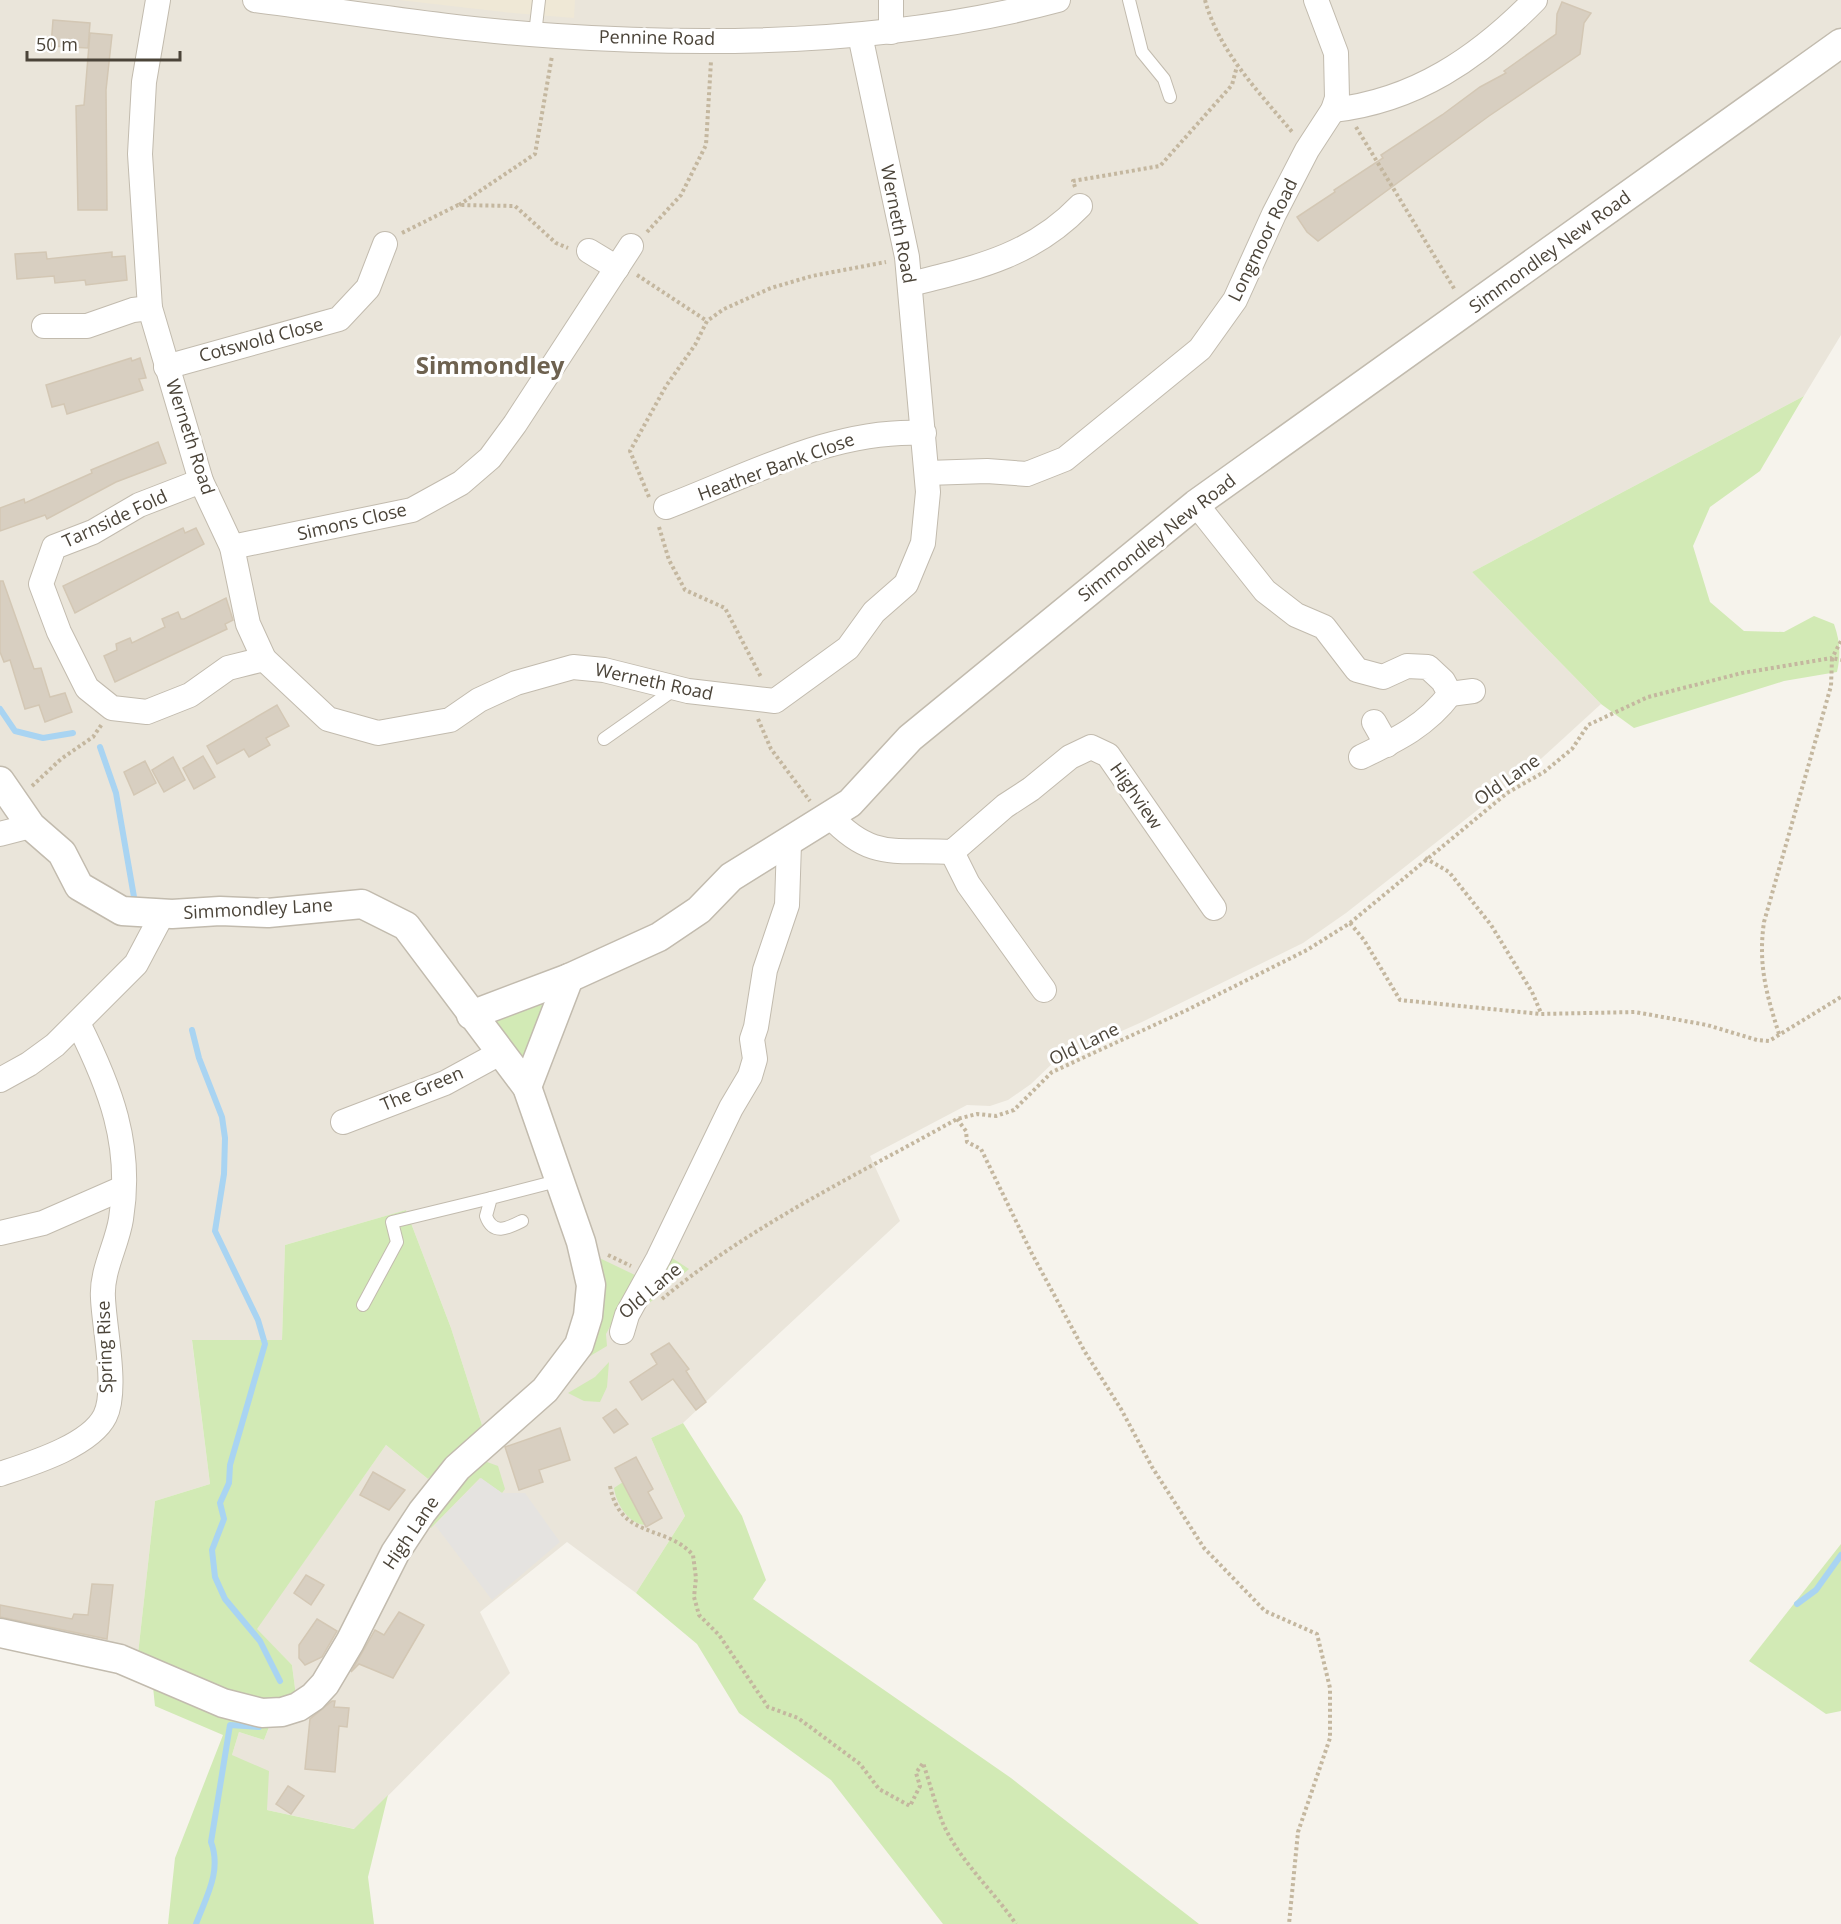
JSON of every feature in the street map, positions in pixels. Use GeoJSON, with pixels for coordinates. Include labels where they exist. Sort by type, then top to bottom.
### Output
{"type":"FeatureCollection","features":[{"type":"Feature","properties":{"kind":"street","name":"Werneth Road"},"geometry":{"type":"LineString","coordinates":[[159,0],[144,82],[140,154],[150,308],[166,367],[201,481],[232,547],[248,624],[264,659],[328,719],[378,733],[450,720],[479,700],[516,682],[573,667],[604,670],[676,688],[775,701],[848,648],[874,612],[906,584],[923,543],[928,492],[924,433],[914,352],[907,257],[860,35]]}},
{"type":"Feature","properties":{"kind":"street","name":"Pennine Road"},"geometry":{"type":"LineString","coordinates":[[256,0],[546,35],[711,40],[891,32],[1017,11],[1058,0]]}},
{"type":"Feature","properties":{"kind":"street"},"geometry":{"type":"LineString","coordinates":[[891,0],[891,32]]}},
{"type":"Feature","properties":{"kind":"street","name":"Longmoor Road"},"geometry":{"type":"LineString","coordinates":[[927,473],[987,471],[1027,474],[1065,459],[1200,350],[1235,300],[1274,214],[1307,150],[1340,109],[1337,98],[1336,53],[1316,0]]}},
{"type":"Feature","properties":{"kind":"street"},"geometry":{"type":"LineString","coordinates":[[1340,109],[1380,102],[1422,87],[1487,43],[1535,0]]}},
{"type":"Feature","properties":{"kind":"street","name":"Simmondley New Road"},"geometry":{"type":"LineString","coordinates":[[471,1015],[569,978],[659,937],[699,910],[731,877],[850,803],[918,731],[1196,504],[1841,43]]}},
{"type":"Feature","properties":{"kind":"street"},"geometry":{"type":"LineString","coordinates":[[910,284],[994,263],[1061,226],[1080,206]]}},
{"type":"Feature","properties":{"kind":"street","name":"Cotswold Close"},"geometry":{"type":"LineString","coordinates":[[166,367],[339,319],[368,288],[385,244]]}},
{"type":"Feature","properties":{"kind":"street"},"geometry":{"type":"LineString","coordinates":[[589,251],[622,259]]}},
{"type":"Feature","properties":{"kind":"street","name":"Simons Close"},"geometry":{"type":"LineString","coordinates":[[232,547],[412,510],[461,483],[490,458],[515,424],[622,259]]}},
{"type":"Feature","properties":{"kind":"street"},"geometry":{"type":"LineString","coordinates":[[44,326],[87,326],[133,310],[150,308]]}},
{"type":"Feature","properties":{"kind":"street","name":"Heather Bank Close"},"geometry":{"type":"LineString","coordinates":[[657,509],[838,442],[876,433],[924,433]]}},
{"type":"Feature","properties":{"kind":"street","name":"Tarnside Fold"},"geometry":{"type":"LineString","coordinates":[[112,708],[87,688],[59,632],[41,584],[54,547],[93,532],[139,505],[201,481]]}},
{"type":"Feature","properties":{"kind":"street"},"geometry":{"type":"LineString","coordinates":[[1196,504],[1265,591],[1296,615],[1324,627],[1357,670],[1383,677],[1407,666],[1428,668],[1461,693],[1410,733],[1361,757]]}},
{"type":"Feature","properties":{"kind":"street"},"geometry":{"type":"LineString","coordinates":[[112,708],[147,712],[190,695],[228,668],[264,659]]}},
{"type":"Feature","properties":{"kind":"street"},"geometry":{"type":"LineString","coordinates":[[1374,722],[1387,744]]}},
{"type":"Feature","properties":{"kind":"street","name":"Highview"},"geometry":{"type":"LineString","coordinates":[[952,852],[998,811],[1031,789],[1070,757],[1091,747],[1108,755],[1214,908]]}},
{"type":"Feature","properties":{"kind":"street","name":"Simmondley Lane"},"geometry":{"type":"LineString","coordinates":[[6,790],[31,826],[62,853],[79,886],[122,911],[268,913],[362,904],[406,926],[441,968],[471,1015],[527,1087]]}},
{"type":"Feature","properties":{"kind":"street"},"geometry":{"type":"LineString","coordinates":[[827,818],[864,845],[893,853],[952,852],[968,884],[1044,990]]}},
{"type":"Feature","properties":{"kind":"street"},"geometry":{"type":"LineString","coordinates":[[0,834],[31,826]]}},
{"type":"Feature","properties":{"kind":"street"},"geometry":{"type":"LineString","coordinates":[[622,1332],[627,1315],[650,1275],[731,1108],[750,1076],[754,1059],[752,1039],[765,970],[787,905],[789,843]]}},
{"type":"Feature","properties":{"kind":"street"},"geometry":{"type":"LineString","coordinates":[[0,1080],[29,1064],[78,1023],[136,964],[163,913]]}},
{"type":"Feature","properties":{"kind":"street"},"geometry":{"type":"LineString","coordinates":[[527,1087],[569,978]]}},
{"type":"Feature","properties":{"kind":"street","name":"Spring Rise"},"geometry":{"type":"LineString","coordinates":[[0,1474],[66,1449],[88,1435],[106,1415],[110,1379],[102,1296],[121,1219],[123,1158],[118,1118],[98,1062],[78,1023]]}},
{"type":"Feature","properties":{"kind":"street","name":"The Green"},"geometry":{"type":"LineString","coordinates":[[343,1122],[445,1083],[500,1053]]}},
{"type":"Feature","properties":{"kind":"street","name":"High Lane"},"geometry":{"type":"LineString","coordinates":[[0,1633],[120,1659],[223,1703],[262,1713],[282,1712],[313,1697],[325,1684],[395,1553],[422,1512],[457,1468],[545,1390],[579,1345],[588,1316],[591,1285],[580,1242],[557,1181],[527,1087]]}},
{"type":"Feature","properties":{"kind":"street"},"geometry":{"type":"LineString","coordinates":[[0,1233],[43,1223],[123,1188]]}},
{"type":"Feature","properties":{"kind":"lane"},"geometry":{"type":"LineString","coordinates":[[539,0],[546,35]]}},
{"type":"Feature","properties":{"kind":"lane"},"geometry":{"type":"LineString","coordinates":[[1129,0],[1142,52],[1164,79],[1170,97]]}},
{"type":"Feature","properties":{"kind":"lane"},"geometry":{"type":"LineString","coordinates":[[604,739],[676,688]]}},
{"type":"Feature","properties":{"kind":"lane"},"geometry":{"type":"LineString","coordinates":[[363,1305],[397,1242],[392,1222],[557,1181]]}},
{"type":"Feature","properties":{"kind":"lane"},"geometry":{"type":"LineString","coordinates":[[490,1198],[486,1216],[493,1227],[498,1230],[506,1229],[522,1221]]}},
{"type":"Feature","properties":{"kind":"path"},"geometry":{"type":"LineString","coordinates":[[1205,0],[1211,23],[1238,66],[1307,150]]}},
{"type":"Feature","properties":{"kind":"path"},"geometry":{"type":"LineString","coordinates":[[385,244],[458,205],[535,154],[544,93],[546,35]]}},
{"type":"Feature","properties":{"kind":"path"},"geometry":{"type":"LineString","coordinates":[[707,321],[622,259],[681,195],[706,145],[711,40]]}},
{"type":"Feature","properties":{"kind":"path"},"geometry":{"type":"LineString","coordinates":[[1080,206],[1073,181],[1160,166],[1232,85],[1238,66]]}},
{"type":"Feature","properties":{"kind":"path"},"geometry":{"type":"LineString","coordinates":[[1340,109],[1467,311]]}},
{"type":"Feature","properties":{"kind":"path"},"geometry":{"type":"LineString","coordinates":[[458,205],[515,206],[556,243],[573,250],[589,251]]}},
{"type":"Feature","properties":{"kind":"path"},"geometry":{"type":"LineString","coordinates":[[775,701],[725,608],[685,590],[669,560],[657,509],[630,451],[666,386],[695,345],[707,321],[724,309],[771,288],[812,276],[907,257]]}},
{"type":"Feature","properties":{"kind":"path"},"geometry":{"type":"LineString","coordinates":[[1779,1034],[1767,994],[1760,951],[1764,922],[1831,686],[1832,658],[1841,641]]}},
{"type":"Feature","properties":{"kind":"path"},"geometry":{"type":"LineString","coordinates":[[1832,658],[1841,660]]}},
{"type":"Feature","properties":{"kind":"path","name":"Old Lane"},"geometry":{"type":"LineString","coordinates":[[661,1300],[710,1260],[768,1223],[957,1119],[977,1114],[996,1116],[1014,1110],[1052,1072],[1187,1010],[1307,950],[1350,923],[1425,858],[1507,793],[1544,772],[1572,749],[1588,724],[1648,697],[1742,674],[1832,658]]}},
{"type":"Feature","properties":{"kind":"path"},"geometry":{"type":"LineString","coordinates":[[750,699],[771,749],[827,818]]}},
{"type":"Feature","properties":{"kind":"path"},"geometry":{"type":"LineString","coordinates":[[6,790],[39,782],[62,759],[93,737],[112,708]]}},
{"type":"Feature","properties":{"kind":"path"},"geometry":{"type":"LineString","coordinates":[[1425,858],[1449,872],[1491,925],[1532,992],[1541,1014]]}},
{"type":"Feature","properties":{"kind":"path"},"geometry":{"type":"LineString","coordinates":[[1350,923],[1364,940],[1400,1000],[1541,1014],[1635,1012],[1707,1025],[1757,1040],[1769,1041],[1841,997]]}},
{"type":"Feature","properties":{"kind":"path"},"geometry":{"type":"LineString","coordinates":[[957,1119],[966,1131],[967,1142],[981,1149],[1031,1252],[1085,1352],[1152,1467],[1204,1548],[1265,1611],[1317,1634],[1330,1688],[1330,1738],[1298,1832],[1289,1924]]}},
{"type":"Feature","properties":{"kind":"path"},"geometry":{"type":"LineString","coordinates":[[580,1242],[650,1275]]}},
{"type":"Feature","properties":{"kind":"path"},"geometry":{"type":"LineString","coordinates":[[610,1486],[613,1501],[624,1517],[649,1532],[673,1541],[693,1555],[696,1578],[694,1598],[699,1615],[719,1635],[768,1707],[798,1718],[860,1764],[879,1789],[910,1806],[920,1786],[916,1773],[922,1763],[945,1828],[963,1858],[1001,1902],[1016,1924]]}},
{"type":"Feature","properties":{"kind":"shaded area"},"geometry":{"type":"Polygon","coordinates":[[[0,0],[1841,0],[1841,335],[1804,396],[1472,572],[1601,704],[1531,768],[1346,913],[1303,943],[1142,1022],[1056,1060],[1031,1084],[1008,1100],[990,1106],[967,1105],[870,1156],[900,1221],[683,1423],[651,1438],[685,1516],[636,1593],[567,1542],[480,1612],[510,1673],[355,1829],[267,1810],[232,1755],[239,1732],[264,1740],[269,1727],[296,1696],[292,1665],[256,1629],[386,1445],[428,1479],[482,1425],[451,1328],[406,1210],[285,1245],[282,1340],[192,1341],[210,1484],[155,1501],[138,1654],[0,1623],[0,0]]]}},
{"type":"Feature","properties":{"kind":"shaded area"},"geometry":{"type":"Polygon","coordinates":[[[399,0],[575,0],[574,18],[399,0]]]}},
{"type":"Feature","properties":{"kind":"shaded area"},"geometry":{"type":"Polygon","coordinates":[[[481,1478],[502,1493],[525,1493],[560,1542],[492,1600],[435,1525],[481,1478]]]}},
{"type":"Feature","properties":{"kind":"green space"},"geometry":{"type":"Polygon","coordinates":[[[1804,396],[1760,471],[1710,507],[1693,546],[1710,602],[1744,631],[1784,632],[1814,616],[1834,624],[1839,648],[1837,672],[1784,681],[1634,728],[1601,704],[1472,572],[1804,396]]]}},
{"type":"Feature","properties":{"kind":"green space"},"geometry":{"type":"Polygon","coordinates":[[[545,1001],[525,1062],[495,1025],[500,1015],[545,1001]]]}},
{"type":"Feature","properties":{"kind":"green space"},"geometry":{"type":"Polygon","coordinates":[[[406,1210],[451,1328],[482,1425],[428,1479],[386,1445],[257,1629],[292,1665],[296,1696],[258,1704],[138,1654],[155,1501],[210,1484],[192,1340],[282,1340],[285,1245],[406,1210]]]}},
{"type":"Feature","properties":{"kind":"green space"},"geometry":{"type":"Polygon","coordinates":[[[589,1253],[637,1276],[606,1334],[607,1346],[575,1365],[589,1253]]]}},
{"type":"Feature","properties":{"kind":"green space"},"geometry":{"type":"Polygon","coordinates":[[[666,1254],[689,1269],[634,1316],[666,1254]]]}},
{"type":"Feature","properties":{"kind":"green space"},"geometry":{"type":"Polygon","coordinates":[[[609,1362],[607,1387],[600,1402],[584,1401],[568,1393],[595,1377],[609,1362]]]}},
{"type":"Feature","properties":{"kind":"green space"},"geometry":{"type":"Polygon","coordinates":[[[683,1423],[742,1516],[766,1580],[753,1599],[1011,1778],[1199,1924],[943,1924],[831,1780],[739,1713],[697,1644],[636,1593],[685,1516],[651,1438],[683,1423]]]}},
{"type":"Feature","properties":{"kind":"green space"},"geometry":{"type":"Polygon","coordinates":[[[487,1462],[498,1466],[505,1489],[502,1493],[480,1478],[431,1528],[425,1522],[475,1464],[487,1462]]]}},
{"type":"Feature","properties":{"kind":"green space"},"geometry":{"type":"Polygon","coordinates":[[[623,1482],[645,1525],[633,1521],[620,1506],[614,1488],[623,1482]]]}},
{"type":"Feature","properties":{"kind":"green space"},"geometry":{"type":"Polygon","coordinates":[[[1841,1544],[1841,1711],[1826,1714],[1749,1661],[1841,1544]]]}},
{"type":"Feature","properties":{"kind":"green space"},"geometry":{"type":"Polygon","coordinates":[[[153,1687],[218,1714],[269,1727],[264,1740],[239,1732],[232,1755],[269,1771],[267,1810],[354,1829],[388,1795],[368,1877],[374,1924],[168,1924],[175,1858],[223,1735],[155,1706],[153,1687]]]}},
{"type":"Feature","properties":{"kind":"building"},"geometry":{"type":"Polygon","coordinates":[[[1562,2],[1591,13],[1584,23],[1580,54],[1489,116],[1318,241],[1307,232],[1297,217],[1383,158],[1381,155],[1480,87],[1506,73],[1504,71],[1556,34],[1557,14],[1562,2]]]}},
{"type":"Feature","properties":{"kind":"building"},"geometry":{"type":"Polygon","coordinates":[[[53,20],[90,23],[88,48],[51,46],[53,20]]]}},
{"type":"Feature","properties":{"kind":"building"},"geometry":{"type":"Polygon","coordinates":[[[90,33],[112,35],[106,90],[107,210],[78,210],[76,106],[84,105],[90,33]]]}},
{"type":"Feature","properties":{"kind":"building"},"geometry":{"type":"Polygon","coordinates":[[[46,252],[47,259],[112,252],[112,257],[125,256],[127,280],[86,285],[85,280],[55,283],[54,276],[17,279],[15,254],[46,252]]]}},
{"type":"Feature","properties":{"kind":"building"},"geometry":{"type":"Polygon","coordinates":[[[131,358],[132,361],[140,358],[146,378],[139,379],[143,390],[67,414],[64,404],[52,407],[46,385],[131,358]]]}},
{"type":"Feature","properties":{"kind":"building"},"geometry":{"type":"Polygon","coordinates":[[[158,442],[166,463],[116,482],[47,519],[45,515],[0,531],[0,508],[24,499],[25,503],[92,473],[91,470],[158,442]]]}},
{"type":"Feature","properties":{"kind":"building"},"geometry":{"type":"Polygon","coordinates":[[[183,528],[185,533],[196,528],[204,544],[75,613],[63,586],[183,528]]]}},
{"type":"Feature","properties":{"kind":"building"},"geometry":{"type":"Polygon","coordinates":[[[0,581],[3,581],[34,669],[41,668],[50,697],[65,693],[72,712],[45,722],[39,705],[25,709],[10,660],[4,662],[0,652],[0,581]]]}},
{"type":"Feature","properties":{"kind":"building"},"geometry":{"type":"Polygon","coordinates":[[[226,598],[233,620],[225,624],[227,629],[115,682],[104,656],[117,650],[116,644],[130,638],[132,643],[165,627],[162,619],[178,612],[181,619],[184,619],[226,598]]]}},
{"type":"Feature","properties":{"kind":"building"},"geometry":{"type":"Polygon","coordinates":[[[277,705],[289,726],[266,738],[270,745],[249,757],[244,749],[217,764],[207,746],[277,705]]]}},
{"type":"Feature","properties":{"kind":"building"},"geometry":{"type":"Polygon","coordinates":[[[203,756],[215,777],[194,789],[183,768],[203,756]]]}},
{"type":"Feature","properties":{"kind":"building"},"geometry":{"type":"Polygon","coordinates":[[[173,757],[185,780],[164,792],[152,770],[173,757]]]}},
{"type":"Feature","properties":{"kind":"building"},"geometry":{"type":"Polygon","coordinates":[[[145,761],[156,783],[134,795],[124,772],[145,761]]]}},
{"type":"Feature","properties":{"kind":"building"},"geometry":{"type":"Polygon","coordinates":[[[669,1343],[689,1369],[686,1371],[706,1402],[696,1410],[673,1379],[642,1400],[630,1382],[657,1364],[651,1354],[669,1343]]]}},
{"type":"Feature","properties":{"kind":"building"},"geometry":{"type":"Polygon","coordinates":[[[616,1409],[628,1424],[614,1433],[603,1418],[616,1409]]]}},
{"type":"Feature","properties":{"kind":"building"},"geometry":{"type":"Polygon","coordinates":[[[560,1428],[570,1460],[539,1470],[543,1482],[519,1490],[505,1447],[560,1428]]]}},
{"type":"Feature","properties":{"kind":"building"},"geometry":{"type":"Polygon","coordinates":[[[636,1457],[653,1489],[648,1492],[662,1518],[646,1527],[615,1468],[636,1457]]]}},
{"type":"Feature","properties":{"kind":"building"},"geometry":{"type":"Polygon","coordinates":[[[373,1472],[405,1490],[389,1510],[360,1495],[373,1472]]]}},
{"type":"Feature","properties":{"kind":"building"},"geometry":{"type":"Polygon","coordinates":[[[306,1575],[324,1585],[311,1605],[294,1593],[306,1575]]]}},
{"type":"Feature","properties":{"kind":"building"},"geometry":{"type":"Polygon","coordinates":[[[92,1584],[113,1585],[107,1639],[0,1617],[0,1605],[72,1619],[74,1614],[88,1615],[92,1584]]]}},
{"type":"Feature","properties":{"kind":"building"},"geometry":{"type":"Polygon","coordinates":[[[399,1612],[424,1625],[393,1678],[359,1664],[351,1672],[375,1630],[384,1635],[399,1612]]]}},
{"type":"Feature","properties":{"kind":"building"},"geometry":{"type":"Polygon","coordinates":[[[317,1619],[337,1631],[322,1657],[305,1665],[299,1658],[299,1645],[317,1619]]]}},
{"type":"Feature","properties":{"kind":"building"},"geometry":{"type":"Polygon","coordinates":[[[335,1701],[334,1707],[349,1708],[347,1727],[339,1726],[335,1772],[305,1769],[310,1719],[335,1701]]]}},
{"type":"Feature","properties":{"kind":"building"},"geometry":{"type":"Polygon","coordinates":[[[288,1786],[304,1796],[291,1814],[276,1804],[288,1786]]]}},
{"type":"Feature","properties":{"kind":"waterway"},"geometry":{"type":"LineString","coordinates":[[0,709],[15,731],[43,738],[73,733]]}},
{"type":"Feature","properties":{"kind":"waterway"},"geometry":{"type":"LineString","coordinates":[[100,747],[116,793],[134,897]]}},
{"type":"Feature","properties":{"kind":"waterway"},"geometry":{"type":"LineString","coordinates":[[192,1030],[199,1058],[222,1117],[225,1138],[224,1174],[215,1231],[258,1320],[265,1344],[230,1465],[229,1483],[220,1503],[224,1519],[212,1550],[215,1577],[225,1599],[260,1641],[280,1681]]}},
{"type":"Feature","properties":{"kind":"waterway"},"geometry":{"type":"LineString","coordinates":[[1797,1604],[1816,1590],[1841,1555]]}},
{"type":"Feature","properties":{"kind":"waterway"},"geometry":{"type":"LineString","coordinates":[[196,1924],[214,1874],[215,1863],[211,1842],[230,1725],[259,1727]]}},
{"type":"Feature","properties":{"kind":"district","name":"Simmondley"},"geometry":{"type":"Point","coordinates":[490,366]}}]}
